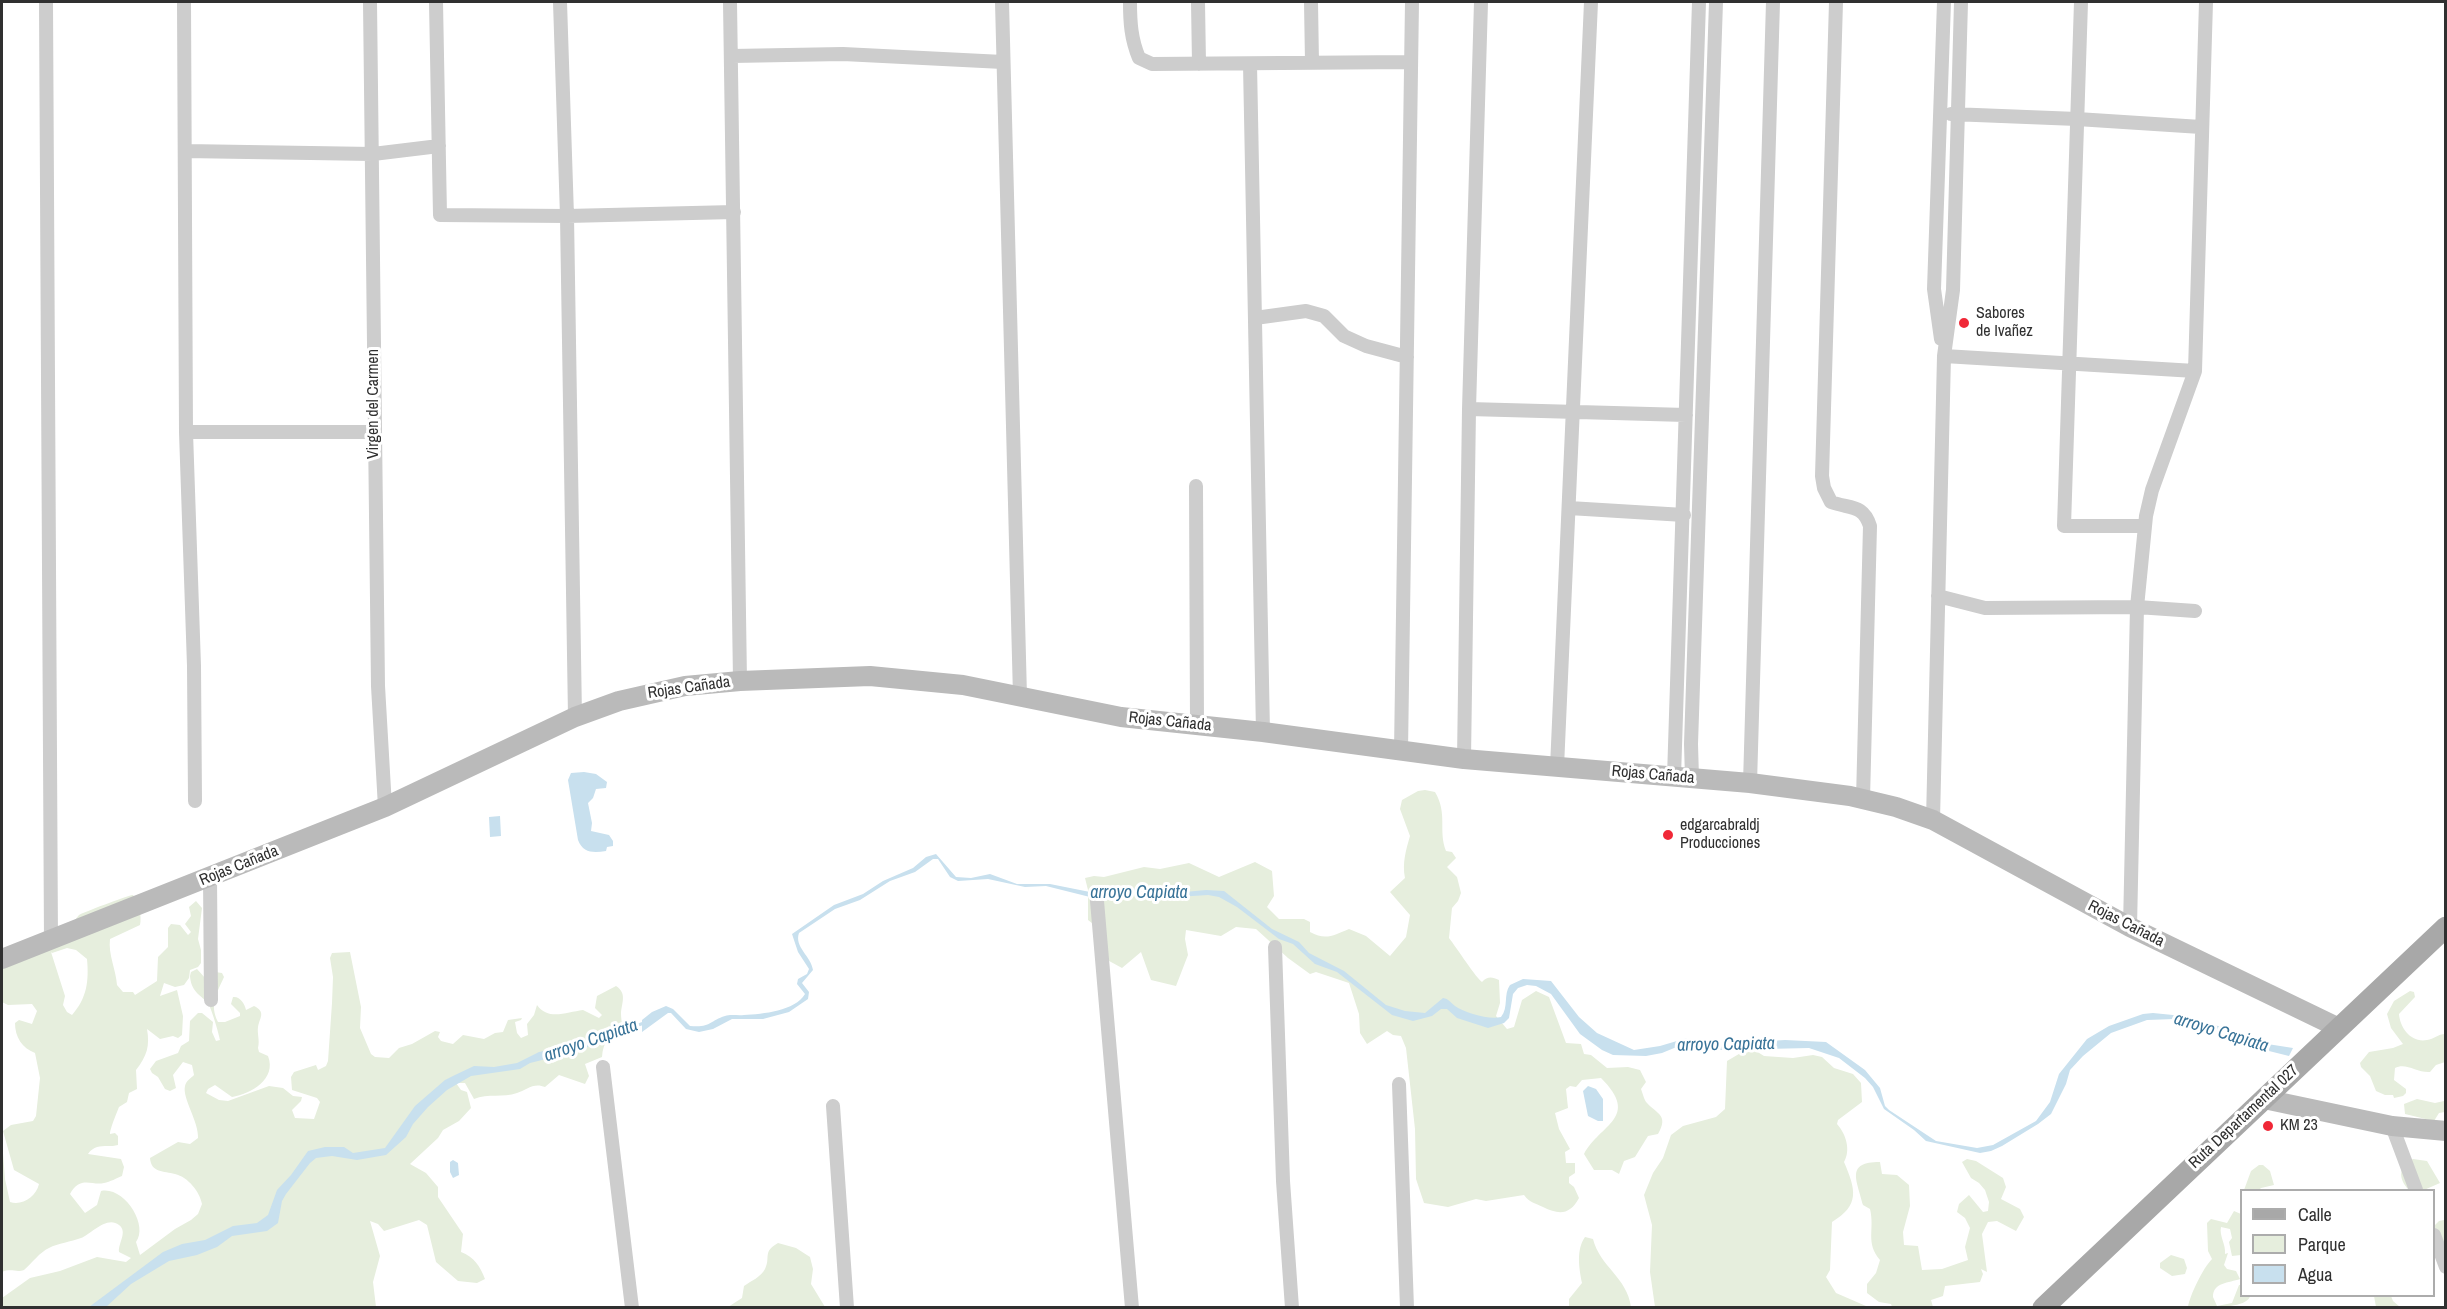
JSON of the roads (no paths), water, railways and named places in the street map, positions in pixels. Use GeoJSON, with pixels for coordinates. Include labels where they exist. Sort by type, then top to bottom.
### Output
{"type":"FeatureCollection","features":[{"type":"Feature","properties":{"kind":"main road","name":"Rojas Cañada"},"geometry":{"type":"LineString","coordinates":[[2,960],[385,807],[575,717],[649,693],[685,686],[740,681],[870,676],[963,685],[1120,717],[1263,732],[1464,759],[1750,783],[1863,799],[1933,820],[2130,927],[2339,1028]]}},
{"type":"Feature","properties":{"kind":"main road","name":"Ruta Departamental 027"},"geometry":{"type":"LineString","coordinates":[[2043,1308],[2445,927]]}},
{"type":"Feature","properties":{"kind":"main road"},"geometry":{"type":"LineString","coordinates":[[2264,1099],[2392,1126],[2445,1131]]}},
{"type":"Feature","properties":{"kind":"street"},"geometry":{"type":"LineString","coordinates":[[46,2],[51,941]]}},
{"type":"Feature","properties":{"kind":"street"},"geometry":{"type":"LineString","coordinates":[[184,2],[186,432],[194,666],[195,801]]}},
{"type":"Feature","properties":{"kind":"street","name":"Virgen del Carmen"},"geometry":{"type":"LineString","coordinates":[[370,2],[378,686],[385,807]]}},
{"type":"Feature","properties":{"kind":"street"},"geometry":{"type":"LineString","coordinates":[[436,2],[440,216],[734,212]]}},
{"type":"Feature","properties":{"kind":"street"},"geometry":{"type":"LineString","coordinates":[[560,2],[567,216],[575,717]]}},
{"type":"Feature","properties":{"kind":"street"},"geometry":{"type":"LineString","coordinates":[[730,2],[740,681]]}},
{"type":"Feature","properties":{"kind":"street"},"geometry":{"type":"LineString","coordinates":[[1002,2],[1020,696]]}},
{"type":"Feature","properties":{"kind":"street"},"geometry":{"type":"LineString","coordinates":[[1130,2],[1130,28],[1139,58],[1152,64],[1410,62]]}},
{"type":"Feature","properties":{"kind":"street"},"geometry":{"type":"LineString","coordinates":[[1198,2],[1199,64]]}},
{"type":"Feature","properties":{"kind":"street"},"geometry":{"type":"LineString","coordinates":[[1311,2],[1312,63]]}},
{"type":"Feature","properties":{"kind":"street"},"geometry":{"type":"LineString","coordinates":[[1401,751],[1412,2]]}},
{"type":"Feature","properties":{"kind":"street"},"geometry":{"type":"LineString","coordinates":[[1464,759],[1469,409],[1481,2]]}},
{"type":"Feature","properties":{"kind":"street"},"geometry":{"type":"LineString","coordinates":[[1557,767],[1591,2]]}},
{"type":"Feature","properties":{"kind":"street"},"geometry":{"type":"LineString","coordinates":[[1683,777],[1683,515],[1699,2]]}},
{"type":"Feature","properties":{"kind":"street"},"geometry":{"type":"LineString","coordinates":[[1683,777],[1691,732],[1716,2]]}},
{"type":"Feature","properties":{"kind":"street"},"geometry":{"type":"LineString","coordinates":[[1750,783],[1773,2]]}},
{"type":"Feature","properties":{"kind":"street"},"geometry":{"type":"LineString","coordinates":[[1836,2],[1822,476],[1824,488],[1831,502],[1859,509],[1866,514],[1870,526],[1863,799]]}},
{"type":"Feature","properties":{"kind":"street"},"geometry":{"type":"LineString","coordinates":[[1944,2],[1934,289],[1944,356]]}},
{"type":"Feature","properties":{"kind":"street"},"geometry":{"type":"LineString","coordinates":[[1933,820],[1944,356],[1953,290],[1961,2]]}},
{"type":"Feature","properties":{"kind":"street"},"geometry":{"type":"LineString","coordinates":[[2081,2],[2064,526],[2145,526]]}},
{"type":"Feature","properties":{"kind":"street"},"geometry":{"type":"LineString","coordinates":[[2130,927],[2137,607],[2145,526],[2152,490],[2195,371],[2206,2]]}},
{"type":"Feature","properties":{"kind":"street"},"geometry":{"type":"LineString","coordinates":[[732,56],[843,54],[1002,62]]}},
{"type":"Feature","properties":{"kind":"street"},"geometry":{"type":"LineString","coordinates":[[1250,64],[1263,732]]}},
{"type":"Feature","properties":{"kind":"street"},"geometry":{"type":"LineString","coordinates":[[1940,114],[2077,119],[2201,128]]}},
{"type":"Feature","properties":{"kind":"street"},"geometry":{"type":"LineString","coordinates":[[185,151],[372,153],[439,146]]}},
{"type":"Feature","properties":{"kind":"street"},"geometry":{"type":"LineString","coordinates":[[1255,318],[1306,311],[1324,316],[1344,336],[1366,346],[1407,357]]}},
{"type":"Feature","properties":{"kind":"street"},"geometry":{"type":"LineString","coordinates":[[1944,356],[2195,371]]}},
{"type":"Feature","properties":{"kind":"street"},"geometry":{"type":"LineString","coordinates":[[1469,409],[1686,416]]}},
{"type":"Feature","properties":{"kind":"street"},"geometry":{"type":"LineString","coordinates":[[186,432],[374,432]]}},
{"type":"Feature","properties":{"kind":"street"},"geometry":{"type":"LineString","coordinates":[[1196,486],[1197,725]]}},
{"type":"Feature","properties":{"kind":"street"},"geometry":{"type":"LineString","coordinates":[[1569,508],[1683,515]]}},
{"type":"Feature","properties":{"kind":"street"},"geometry":{"type":"LineString","coordinates":[[1938,596],[1985,608],[2137,607],[2195,610]]}},
{"type":"Feature","properties":{"kind":"street"},"geometry":{"type":"LineString","coordinates":[[210,877],[211,1000]]}},
{"type":"Feature","properties":{"kind":"street"},"geometry":{"type":"LineString","coordinates":[[1097,901],[1132,1308]]}},
{"type":"Feature","properties":{"kind":"street"},"geometry":{"type":"LineString","coordinates":[[1275,947],[1283,1181],[1292,1308]]}},
{"type":"Feature","properties":{"kind":"street"},"geometry":{"type":"LineString","coordinates":[[603,1067],[632,1308]]}},
{"type":"Feature","properties":{"kind":"street"},"geometry":{"type":"LineString","coordinates":[[1399,1084],[1407,1308]]}},
{"type":"Feature","properties":{"kind":"street"},"geometry":{"type":"LineString","coordinates":[[833,1106],[847,1308]]}},
{"type":"Feature","properties":{"kind":"street"},"geometry":{"type":"LineString","coordinates":[[2392,1126],[2415,1189]]}},
{"type":"Feature","properties":{"kind":"street"},"geometry":{"type":"LineString","coordinates":[[2435,1240],[2445,1267]]}},
{"type":"Feature","properties":{"kind":"water"},"geometry":{"type":"Polygon","coordinates":[[[571,773],[596,774],[607,782],[606,788],[596,789],[593,798],[588,803],[592,823],[591,831],[609,835],[613,841],[613,846],[607,847],[606,851],[586,850],[578,840],[568,780],[571,773]]]}},
{"type":"Feature","properties":{"kind":"water"},"geometry":{"type":"Polygon","coordinates":[[[500,816],[501,836],[490,837],[489,817],[500,816]]]}},
{"type":"Feature","properties":{"kind":"water"},"geometry":{"type":"Polygon","coordinates":[[[936,854],[956,877],[971,878],[990,874],[1017,884],[1050,884],[1100,894],[1144,887],[1174,893],[1224,891],[1272,929],[1299,942],[1309,953],[1344,971],[1386,1005],[1405,1011],[1425,1013],[1443,998],[1459,1009],[1471,1013],[1490,1018],[1501,1017],[1510,985],[1523,979],[1551,981],[1579,1017],[1597,1033],[1634,1050],[1660,1046],[1687,1038],[1722,1044],[1785,1040],[1826,1042],[1865,1070],[1880,1088],[1885,1106],[1889,1110],[1936,1141],[1977,1148],[1993,1145],[2036,1121],[2050,1102],[2059,1074],[2087,1039],[2109,1026],[2143,1014],[2183,1016],[2225,1028],[2261,1043],[2293,1048],[2289,1056],[2269,1051],[2232,1035],[2174,1019],[2147,1020],[2111,1033],[2083,1056],[2070,1070],[2066,1084],[2051,1114],[2002,1146],[1980,1153],[1926,1141],[1884,1109],[1873,1087],[1865,1078],[1839,1058],[1809,1048],[1722,1050],[1679,1046],[1646,1056],[1613,1055],[1580,1034],[1551,994],[1536,986],[1527,985],[1518,988],[1513,994],[1509,1018],[1504,1023],[1488,1028],[1457,1018],[1447,1009],[1441,1009],[1432,1016],[1413,1021],[1392,1015],[1337,972],[1315,964],[1293,944],[1279,939],[1237,907],[1219,897],[1208,895],[1177,897],[1142,892],[1125,896],[1090,897],[1046,886],[1025,887],[988,879],[958,881],[950,877],[938,859],[933,859],[915,872],[890,881],[860,900],[835,909],[799,933],[799,943],[813,970],[802,983],[809,992],[808,999],[789,1012],[763,1019],[732,1019],[713,1029],[699,1032],[686,1029],[671,1013],[668,1013],[642,1032],[642,1020],[652,1012],[666,1006],[673,1009],[690,1026],[697,1026],[706,1025],[727,1015],[769,1012],[794,1004],[805,994],[797,984],[798,979],[807,974],[809,969],[798,952],[792,934],[834,905],[863,894],[883,881],[913,868],[926,857],[936,854]]]}},
{"type":"Feature","properties":{"kind":"water"},"geometry":{"type":"Polygon","coordinates":[[[629,1024],[629,1032],[574,1052],[530,1063],[520,1069],[471,1076],[447,1090],[428,1107],[413,1124],[406,1137],[386,1155],[357,1160],[332,1156],[316,1158],[286,1194],[282,1201],[278,1223],[267,1231],[232,1236],[217,1247],[197,1255],[169,1261],[131,1284],[106,1307],[89,1307],[163,1252],[182,1244],[205,1240],[233,1226],[257,1223],[268,1215],[277,1190],[308,1151],[325,1147],[344,1147],[353,1153],[385,1148],[415,1106],[445,1080],[474,1066],[494,1067],[517,1063],[539,1052],[564,1047],[629,1024]]]}},
{"type":"Feature","properties":{"kind":"water"},"geometry":{"type":"Polygon","coordinates":[[[1588,1086],[1596,1089],[1603,1099],[1603,1121],[1588,1116],[1583,1091],[1588,1086]]]}},
{"type":"Feature","properties":{"kind":"water"},"geometry":{"type":"Polygon","coordinates":[[[453,1160],[458,1163],[459,1175],[453,1178],[450,1172],[450,1162],[453,1160]]]}},
{"type":"Feature","properties":{"kind":"waterway","name":"arroyo Capiata"},"geometry":{"type":"LineString","coordinates":[[627,1029],[644,1023]]}},
{"type":"Feature","properties":{"kind":"place","name":"Sabores de Ivañez"},"geometry":{"type":"Point","coordinates":[1964,323]}},
{"type":"Feature","properties":{"kind":"place","name":"edgarcabraldj Producciones"},"geometry":{"type":"Point","coordinates":[1668,835]}},
{"type":"Feature","properties":{"kind":"place","name":"KM 23"},"geometry":{"type":"Point","coordinates":[2268,1126]}}]}
